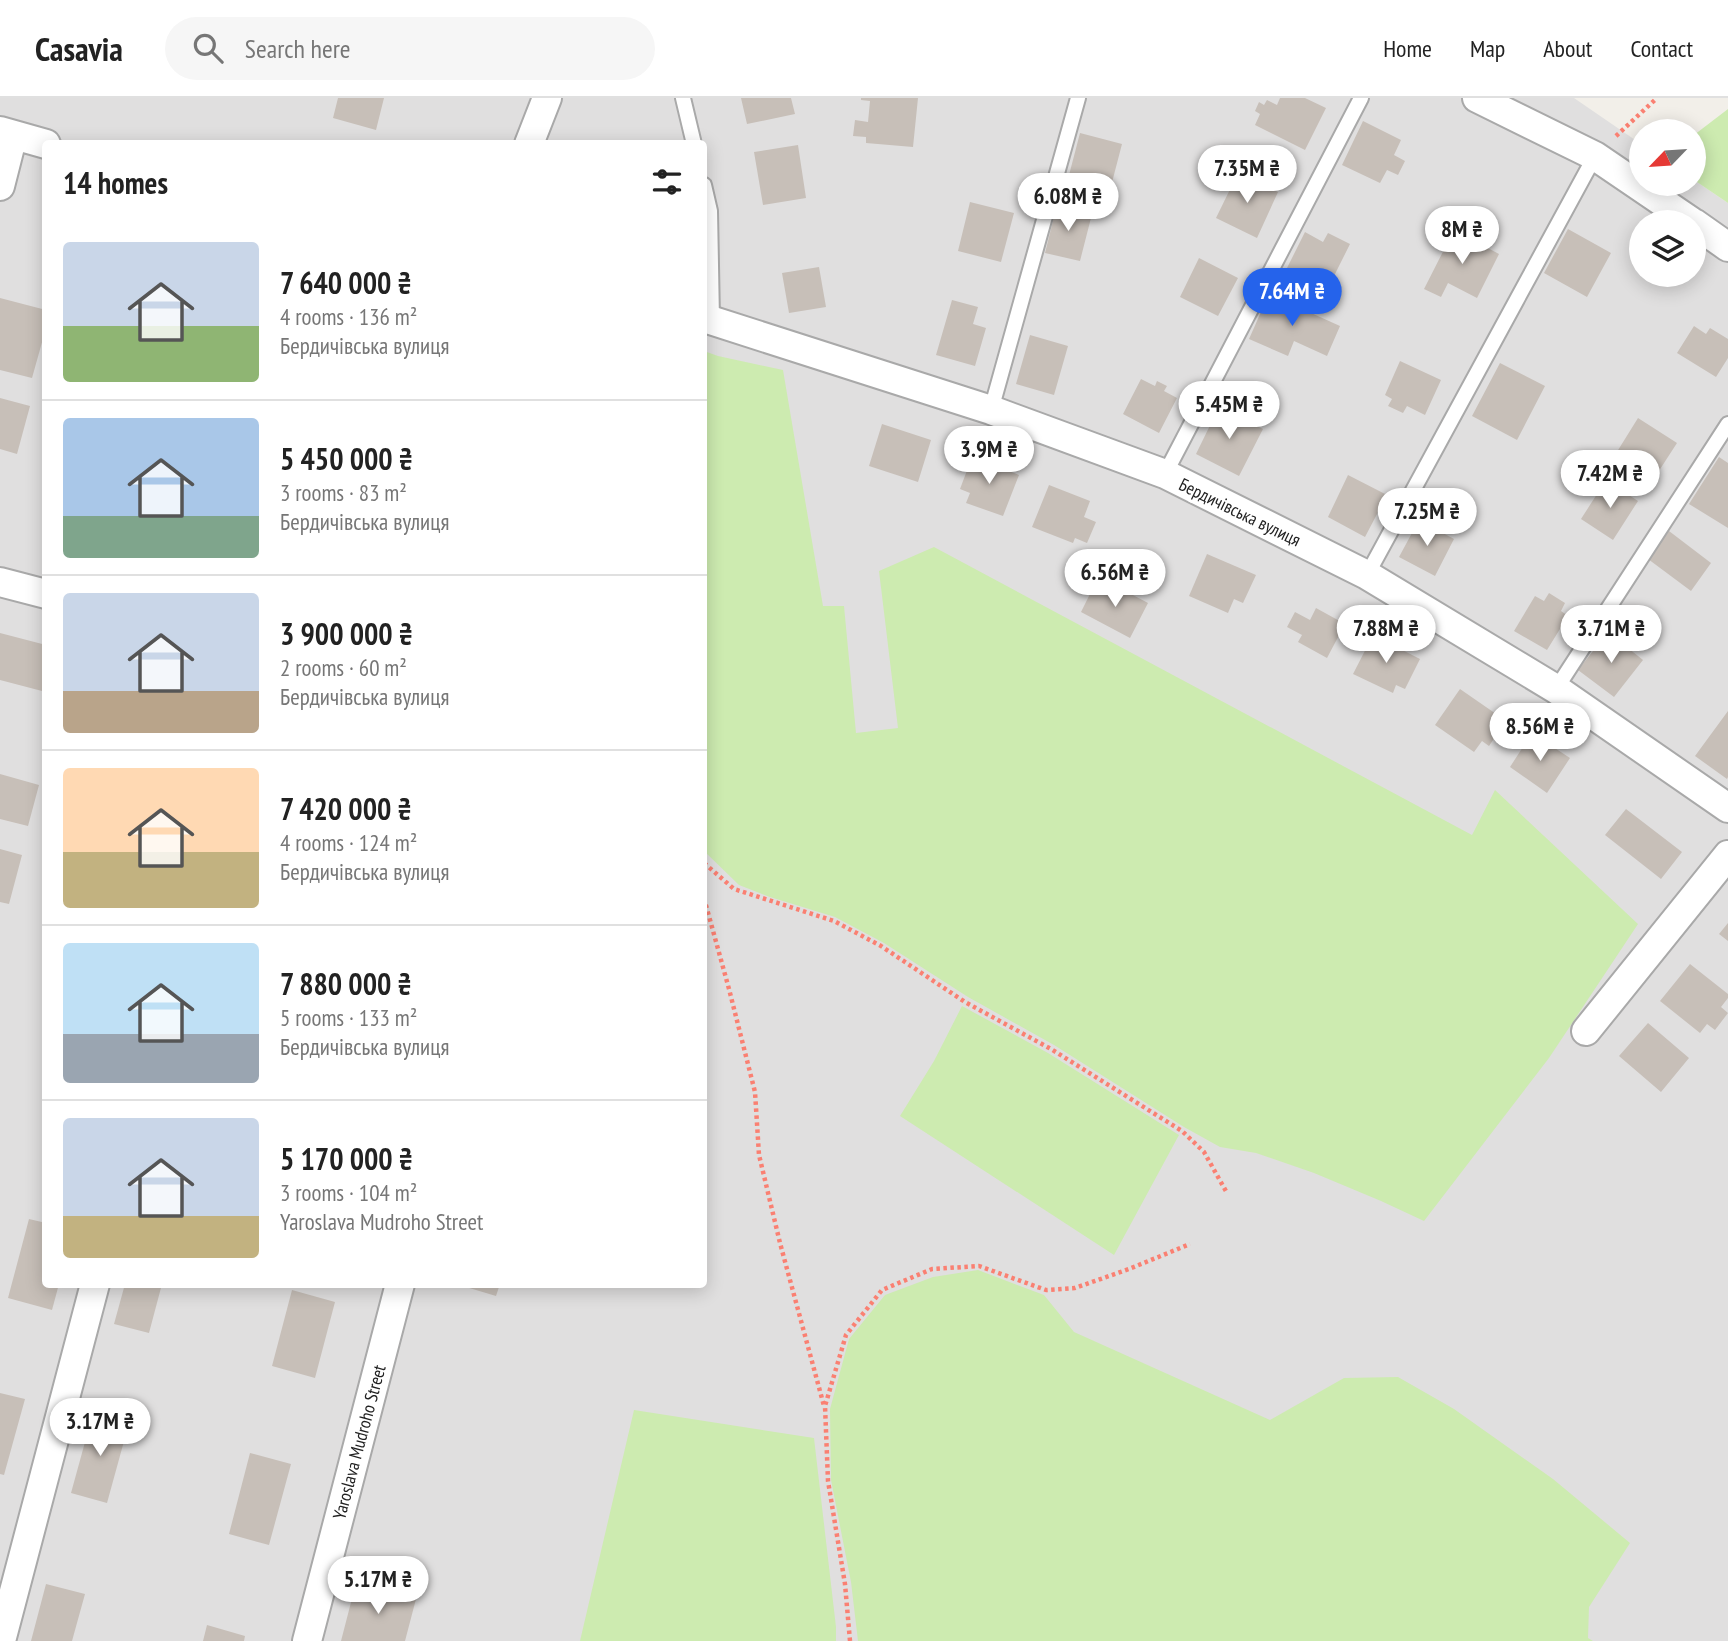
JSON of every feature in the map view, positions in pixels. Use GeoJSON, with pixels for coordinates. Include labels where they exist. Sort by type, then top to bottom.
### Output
{"type":"FeatureCollection","features":[{"type":"Feature","properties":{"kind":"street"},"geometry":{"type":"LineString","coordinates":[[530,140],[547,98]]}},
{"type":"Feature","properties":{"kind":"street"},"geometry":{"type":"LineString","coordinates":[[1477,98],[1595,156],[1674,210]]}},
{"type":"Feature","properties":{"kind":"street"},"geometry":{"type":"LineString","coordinates":[[0,186],[7,133],[42,143]]}},
{"type":"Feature","properties":{"kind":"street"},"geometry":{"type":"LineString","coordinates":[[1706,232],[1728,247]]}},
{"type":"Feature","properties":{"kind":"street","name":"Бердичівська вулиця"},"geometry":{"type":"LineString","coordinates":[[708,319],[992,410],[1165,474],[1367,575],[1556,689],[1728,808]]}},
{"type":"Feature","properties":{"kind":"street"},"geometry":{"type":"LineString","coordinates":[[0,582],[42,593]]}},
{"type":"Feature","properties":{"kind":"street"},"geometry":{"type":"LineString","coordinates":[[1586,1031],[1728,855]]}},
{"type":"Feature","properties":{"kind":"street"},"geometry":{"type":"LineString","coordinates":[[1,1641],[94,1288]]}},
{"type":"Feature","properties":{"kind":"street","name":"Yaroslava Mudroho Street"},"geometry":{"type":"LineString","coordinates":[[307,1641],[399,1288]]}},
{"type":"Feature","properties":{"kind":"lane"},"geometry":{"type":"LineString","coordinates":[[683,98],[693,140]]}},
{"type":"Feature","properties":{"kind":"lane"},"geometry":{"type":"LineString","coordinates":[[992,410],[1078,98]]}},
{"type":"Feature","properties":{"kind":"lane"},"geometry":{"type":"LineString","coordinates":[[1165,474],[1361,98]]}},
{"type":"Feature","properties":{"kind":"lane"},"geometry":{"type":"LineString","coordinates":[[1367,575],[1595,156]]}},
{"type":"Feature","properties":{"kind":"lane"},"geometry":{"type":"LineString","coordinates":[[707,198],[710,211],[708,319]]}},
{"type":"Feature","properties":{"kind":"lane"},"geometry":{"type":"LineString","coordinates":[[1556,689],[1728,424]]}},
{"type":"Feature","properties":{"kind":"path"},"geometry":{"type":"LineString","coordinates":[[1595,156],[1657,98]]}},
{"type":"Feature","properties":{"kind":"path"},"geometry":{"type":"LineString","coordinates":[[707,866],[734,889],[834,921],[881,946],[965,1002],[1073,1062],[1182,1131],[1204,1152],[1227,1193]]}},
{"type":"Feature","properties":{"kind":"path"},"geometry":{"type":"LineString","coordinates":[[707,909],[754,1092],[759,1155],[825,1406],[828,1481],[845,1584],[850,1641]]}},
{"type":"Feature","properties":{"kind":"path"},"geometry":{"type":"LineString","coordinates":[[825,1406],[846,1335],[881,1290],[932,1269],[979,1266],[1046,1290],[1075,1288],[1190,1244]]}},
{"type":"Feature","properties":{"kind":"shaded area"},"geometry":{"type":"Polygon","coordinates":[[[0,98],[1574,98],[1629,136],[1629,196],[1706,196],[1706,188],[1728,203],[1728,1641],[0,1641],[0,98]]]}},
{"type":"Feature","properties":{"kind":"green space"},"geometry":{"type":"Polygon","coordinates":[[[1728,109],[1728,203],[1706,188],[1706,126],[1728,109]]]}},
{"type":"Feature","properties":{"kind":"green space"},"geometry":{"type":"Polygon","coordinates":[[[707,352],[783,370],[823,606],[844,606],[856,733],[898,728],[879,571],[934,547],[1472,835],[1495,790],[1638,924],[1549,1058],[1424,1221],[1314,1173],[1256,1153],[1220,1147],[1054,1045],[968,997],[884,943],[835,917],[739,885],[707,854],[707,352]]]}},
{"type":"Feature","properties":{"kind":"green space"},"geometry":{"type":"Polygon","coordinates":[[[962,1006],[1048,1053],[1179,1135],[1114,1255],[900,1116],[934,1061],[962,1006]]]}},
{"type":"Feature","properties":{"kind":"green space"},"geometry":{"type":"Polygon","coordinates":[[[978,1270],[1044,1295],[1074,1332],[1270,1420],[1344,1378],[1398,1377],[1454,1409],[1553,1479],[1630,1543],[1589,1607],[1588,1638],[1593,1641],[858,1641],[851,1582],[831,1480],[830,1409],[849,1339],[885,1295],[933,1277],[978,1270]]]}},
{"type":"Feature","properties":{"kind":"green space"},"geometry":{"type":"Polygon","coordinates":[[[634,1410],[814,1438],[836,1641],[580,1641],[634,1410]]]}},
{"type":"Feature","properties":{"kind":"building"},"geometry":{"type":"Polygon","coordinates":[[[338,98],[384,98],[376,130],[333,118],[338,98]]]}},
{"type":"Feature","properties":{"kind":"building"},"geometry":{"type":"Polygon","coordinates":[[[741,98],[791,98],[795,114],[747,124],[741,98]]]}},
{"type":"Feature","properties":{"kind":"building"},"geometry":{"type":"Polygon","coordinates":[[[861,98],[918,98],[913,147],[866,143],[866,137],[853,136],[855,120],[868,122],[870,101],[861,98]]]}},
{"type":"Feature","properties":{"kind":"building"},"geometry":{"type":"Polygon","coordinates":[[[1280,98],[1305,98],[1326,108],[1305,150],[1255,125],[1260,114],[1255,111],[1259,102],[1264,105],[1267,100],[1277,105],[1280,98]]]}},
{"type":"Feature","properties":{"kind":"building"},"geometry":{"type":"Polygon","coordinates":[[[1363,121],[1401,140],[1394,155],[1405,161],[1398,175],[1387,170],[1380,183],[1342,165],[1363,121]]]}},
{"type":"Feature","properties":{"kind":"building"},"geometry":{"type":"Polygon","coordinates":[[[1080,133],[1122,144],[1110,190],[1068,179],[1080,133]]]}},
{"type":"Feature","properties":{"kind":"building"},"geometry":{"type":"Polygon","coordinates":[[[798,145],[806,198],[763,205],[754,152],[798,145]]]}},
{"type":"Feature","properties":{"kind":"building"},"geometry":{"type":"Polygon","coordinates":[[[1238,173],[1278,192],[1257,238],[1216,218],[1238,173]]]}},
{"type":"Feature","properties":{"kind":"building"},"geometry":{"type":"Polygon","coordinates":[[[970,202],[1014,213],[1001,262],[958,251],[970,202]]]}},
{"type":"Feature","properties":{"kind":"building"},"geometry":{"type":"Polygon","coordinates":[[[1057,205],[1092,214],[1080,261],[1045,253],[1057,205]]]}},
{"type":"Feature","properties":{"kind":"building"},"geometry":{"type":"Polygon","coordinates":[[[1568,229],[1611,253],[1587,297],[1544,273],[1568,229]]]}},
{"type":"Feature","properties":{"kind":"building"},"geometry":{"type":"Polygon","coordinates":[[[1454,230],[1499,254],[1477,298],[1448,283],[1441,297],[1424,289],[1454,230]]]}},
{"type":"Feature","properties":{"kind":"building"},"geometry":{"type":"Polygon","coordinates":[[[1305,232],[1323,242],[1328,233],[1350,244],[1327,290],[1286,270],[1305,232]]]}},
{"type":"Feature","properties":{"kind":"building"},"geometry":{"type":"Polygon","coordinates":[[[1199,258],[1238,278],[1218,316],[1180,297],[1199,258]]]}},
{"type":"Feature","properties":{"kind":"building"},"geometry":{"type":"Polygon","coordinates":[[[819,267],[826,307],[789,313],[782,273],[819,267]]]}},
{"type":"Feature","properties":{"kind":"building"},"geometry":{"type":"Polygon","coordinates":[[[1269,294],[1340,326],[1327,356],[1294,341],[1288,356],[1249,339],[1269,294]]]}},
{"type":"Feature","properties":{"kind":"building"},"geometry":{"type":"Polygon","coordinates":[[[0,298],[42,309],[42,342],[32,378],[0,370],[0,298]]]}},
{"type":"Feature","properties":{"kind":"building"},"geometry":{"type":"Polygon","coordinates":[[[952,300],[978,307],[973,324],[986,328],[975,366],[936,355],[952,300]]]}},
{"type":"Feature","properties":{"kind":"building"},"geometry":{"type":"Polygon","coordinates":[[[1694,326],[1706,334],[1710,328],[1728,339],[1728,358],[1716,377],[1677,353],[1694,326]]]}},
{"type":"Feature","properties":{"kind":"building"},"geometry":{"type":"Polygon","coordinates":[[[1030,335],[1068,346],[1054,395],[1016,384],[1030,335]]]}},
{"type":"Feature","properties":{"kind":"building"},"geometry":{"type":"Polygon","coordinates":[[[1400,361],[1441,380],[1425,415],[1407,406],[1403,413],[1388,406],[1392,399],[1385,395],[1400,361]]]}},
{"type":"Feature","properties":{"kind":"building"},"geometry":{"type":"Polygon","coordinates":[[[1500,363],[1545,386],[1517,440],[1472,416],[1500,363]]]}},
{"type":"Feature","properties":{"kind":"building"},"geometry":{"type":"Polygon","coordinates":[[[1141,379],[1155,386],[1157,381],[1167,386],[1164,391],[1177,398],[1159,433],[1123,414],[1141,379]]]}},
{"type":"Feature","properties":{"kind":"building"},"geometry":{"type":"Polygon","coordinates":[[[0,398],[30,406],[17,454],[0,449],[0,398]]]}},
{"type":"Feature","properties":{"kind":"building"},"geometry":{"type":"Polygon","coordinates":[[[1219,407],[1263,429],[1239,476],[1196,454],[1219,407]]]}},
{"type":"Feature","properties":{"kind":"building"},"geometry":{"type":"Polygon","coordinates":[[[1638,418],[1677,443],[1653,480],[1615,455],[1638,418]]]}},
{"type":"Feature","properties":{"kind":"building"},"geometry":{"type":"Polygon","coordinates":[[[882,424],[931,440],[918,482],[869,466],[882,424]]]}},
{"type":"Feature","properties":{"kind":"building"},"geometry":{"type":"Polygon","coordinates":[[[972,457],[1019,475],[1003,516],[966,503],[970,493],[960,489],[972,457]]]}},
{"type":"Feature","properties":{"kind":"building"},"geometry":{"type":"Polygon","coordinates":[[[1719,457],[1728,463],[1728,528],[1689,504],[1719,457]]]}},
{"type":"Feature","properties":{"kind":"building"},"geometry":{"type":"Polygon","coordinates":[[[1348,475],[1387,495],[1365,537],[1328,517],[1348,475]]]}},
{"type":"Feature","properties":{"kind":"building"},"geometry":{"type":"Polygon","coordinates":[[[1606,480],[1638,501],[1613,540],[1581,519],[1606,480]]]}},
{"type":"Feature","properties":{"kind":"building"},"geometry":{"type":"Polygon","coordinates":[[[1049,485],[1090,501],[1084,517],[1096,522],[1087,543],[1075,538],[1073,543],[1032,527],[1049,485]]]}},
{"type":"Feature","properties":{"kind":"building"},"geometry":{"type":"Polygon","coordinates":[[[1419,520],[1454,539],[1435,576],[1399,557],[1419,520]]]}},
{"type":"Feature","properties":{"kind":"building"},"geometry":{"type":"Polygon","coordinates":[[[1669,531],[1711,563],[1691,591],[1648,559],[1669,531]]]}},
{"type":"Feature","properties":{"kind":"building"},"geometry":{"type":"Polygon","coordinates":[[[1207,554],[1256,575],[1243,603],[1234,599],[1228,613],[1189,596],[1207,554]]]}},
{"type":"Feature","properties":{"kind":"building"},"geometry":{"type":"Polygon","coordinates":[[[1095,584],[1110,592],[1114,585],[1148,603],[1130,638],[1081,612],[1095,584]]]}},
{"type":"Feature","properties":{"kind":"building"},"geometry":{"type":"Polygon","coordinates":[[[1549,593],[1565,603],[1561,611],[1568,616],[1547,650],[1514,631],[1535,596],[1544,601],[1549,593]]]}},
{"type":"Feature","properties":{"kind":"building"},"geometry":{"type":"Polygon","coordinates":[[[1316,608],[1345,624],[1327,658],[1298,642],[1302,635],[1287,627],[1295,612],[1310,620],[1316,608]]]}},
{"type":"Feature","properties":{"kind":"building"},"geometry":{"type":"Polygon","coordinates":[[[1608,632],[1643,660],[1614,697],[1578,670],[1608,632]]]}},
{"type":"Feature","properties":{"kind":"building"},"geometry":{"type":"Polygon","coordinates":[[[0,633],[42,644],[42,691],[0,680],[0,633]]]}},
{"type":"Feature","properties":{"kind":"building"},"geometry":{"type":"Polygon","coordinates":[[[1373,635],[1420,659],[1405,689],[1396,685],[1393,693],[1353,674],[1373,635]]]}},
{"type":"Feature","properties":{"kind":"building"},"geometry":{"type":"Polygon","coordinates":[[[1460,689],[1499,716],[1490,729],[1497,734],[1489,746],[1482,741],[1474,752],[1435,725],[1460,689]]]}},
{"type":"Feature","properties":{"kind":"building"},"geometry":{"type":"Polygon","coordinates":[[[1728,711],[1728,777],[1727,779],[1695,756],[1728,711]]]}},
{"type":"Feature","properties":{"kind":"building"},"geometry":{"type":"Polygon","coordinates":[[[1532,733],[1570,758],[1547,793],[1510,767],[1532,733]]]}},
{"type":"Feature","properties":{"kind":"building"},"geometry":{"type":"Polygon","coordinates":[[[0,774],[39,785],[28,826],[0,819],[0,774]]]}},
{"type":"Feature","properties":{"kind":"building"},"geometry":{"type":"Polygon","coordinates":[[[1626,809],[1682,852],[1661,879],[1605,835],[1626,809]]]}},
{"type":"Feature","properties":{"kind":"building"},"geometry":{"type":"Polygon","coordinates":[[[0,849],[22,855],[9,904],[0,902],[0,849]]]}},
{"type":"Feature","properties":{"kind":"building"},"geometry":{"type":"Polygon","coordinates":[[[1728,923],[1728,941],[1719,934],[1728,923]]]}},
{"type":"Feature","properties":{"kind":"building"},"geometry":{"type":"Polygon","coordinates":[[[1690,964],[1728,994],[1721,1007],[1728,1013],[1715,1030],[1707,1024],[1700,1033],[1660,1001],[1690,964]]]}},
{"type":"Feature","properties":{"kind":"building"},"geometry":{"type":"Polygon","coordinates":[[[1648,1023],[1689,1058],[1661,1092],[1619,1056],[1648,1023]]]}},
{"type":"Feature","properties":{"kind":"building"},"geometry":{"type":"Polygon","coordinates":[[[29,1219],[42,1222],[42,1288],[58,1288],[52,1310],[8,1298],[29,1219]]]}},
{"type":"Feature","properties":{"kind":"building"},"geometry":{"type":"Polygon","coordinates":[[[124,1288],[161,1288],[149,1333],[114,1324],[124,1288]]]}},
{"type":"Feature","properties":{"kind":"building"},"geometry":{"type":"Polygon","coordinates":[[[469,1288],[499,1288],[496,1296],[469,1288]]]}},
{"type":"Feature","properties":{"kind":"building"},"geometry":{"type":"Polygon","coordinates":[[[292,1290],[335,1302],[315,1378],[272,1366],[292,1290]]]}},
{"type":"Feature","properties":{"kind":"building"},"geometry":{"type":"Polygon","coordinates":[[[0,1393],[25,1399],[4,1475],[0,1474],[0,1393]]]}},
{"type":"Feature","properties":{"kind":"building"},"geometry":{"type":"Polygon","coordinates":[[[93,1413],[129,1423],[107,1503],[71,1493],[93,1413]]]}},
{"type":"Feature","properties":{"kind":"building"},"geometry":{"type":"Polygon","coordinates":[[[250,1453],[291,1464],[269,1545],[229,1534],[250,1453]]]}},
{"type":"Feature","properties":{"kind":"building"},"geometry":{"type":"Polygon","coordinates":[[[356,1583],[416,1599],[405,1641],[341,1641],[356,1583]]]}},
{"type":"Feature","properties":{"kind":"building"},"geometry":{"type":"Polygon","coordinates":[[[46,1584],[85,1594],[72,1641],[31,1641],[46,1584]]]}},
{"type":"Feature","properties":{"kind":"building"},"geometry":{"type":"Polygon","coordinates":[[[207,1625],[245,1636],[244,1641],[203,1641],[207,1625]]]}}]}
